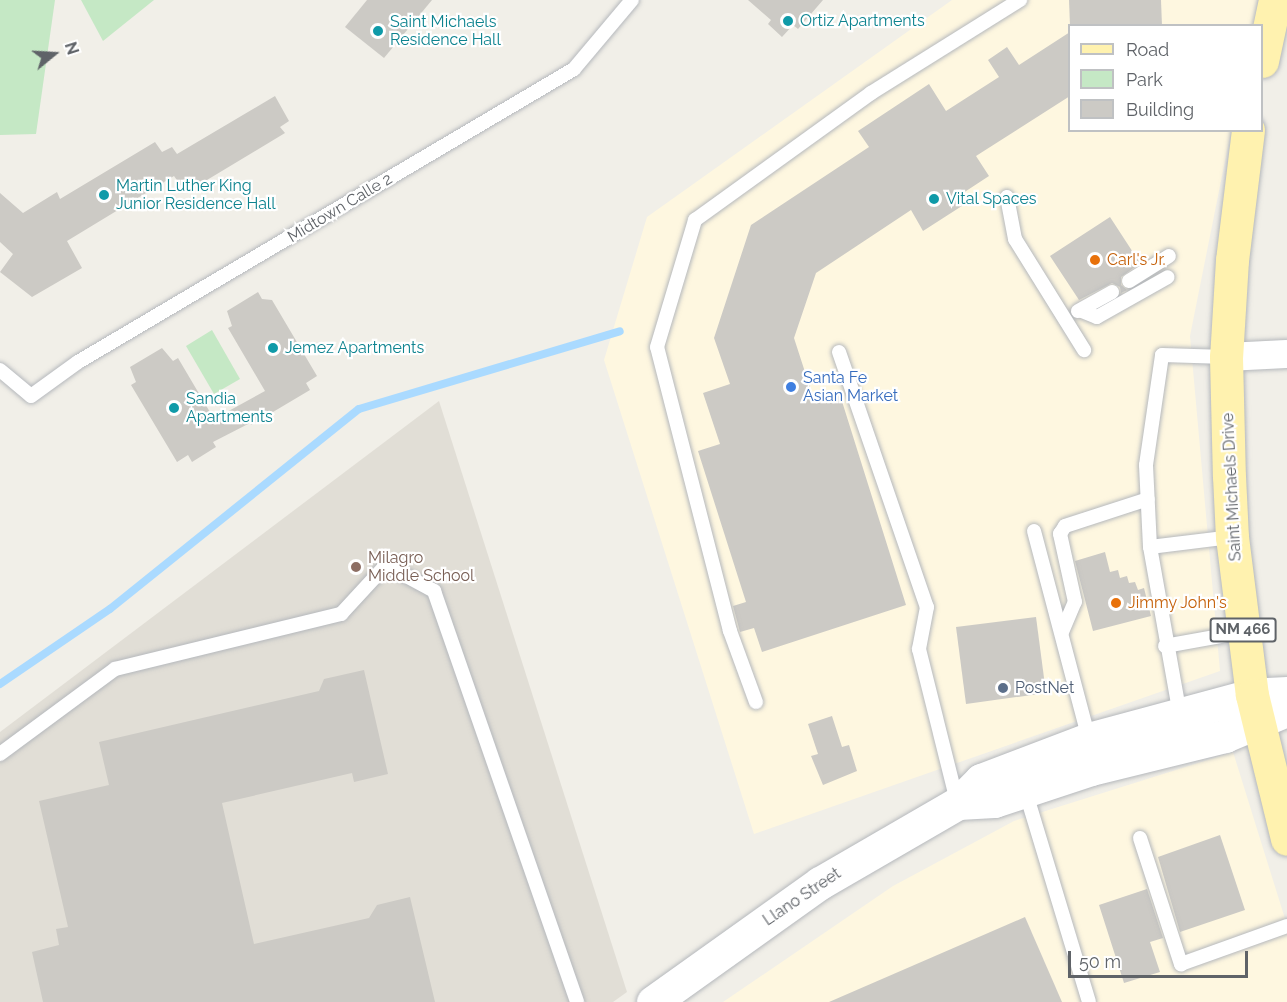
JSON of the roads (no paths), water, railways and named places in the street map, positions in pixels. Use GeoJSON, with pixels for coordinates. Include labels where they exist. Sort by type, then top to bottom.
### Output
{"type":"FeatureCollection","features":[{"type":"Feature","properties":{"kind":"main road"},"geometry":{"type":"LineString","coordinates":[[1263,56],[1275,0]]}},
{"type":"Feature","properties":{"kind":"main road","name":"Saint Michaels Drive"},"geometry":{"type":"LineString","coordinates":[[1248,132],[1233,248],[1226,357],[1232,537],[1244,632],[1266,709],[1287,839]]}},
{"type":"Feature","properties":{"kind":"street"},"geometry":{"type":"LineString","coordinates":[[1226,357],[1287,354]]}},
{"type":"Feature","properties":{"kind":"street","name":"Llano Street"},"geometry":{"type":"LineString","coordinates":[[958,803],[994,801],[1090,768],[1225,736],[1287,693]]}},
{"type":"Feature","properties":{"kind":"street","name":"Llano Street"},"geometry":{"type":"LineString","coordinates":[[653,1002],[820,883],[958,803],[981,780],[1089,739],[1180,716],[1266,709]]}},
{"type":"Feature","properties":{"kind":"lane","name":"Midtown Calle 2"},"geometry":{"type":"LineString","coordinates":[[0,370],[31,396],[78,362],[574,69],[632,0]]}},
{"type":"Feature","properties":{"kind":"lane"},"geometry":{"type":"LineString","coordinates":[[756,702],[730,630],[657,347],[695,220],[871,93],[1020,0]]}},
{"type":"Feature","properties":{"kind":"lane"},"geometry":{"type":"LineString","coordinates":[[1006,197],[1015,239],[1084,350]]}},
{"type":"Feature","properties":{"kind":"lane"},"geometry":{"type":"LineString","coordinates":[[1129,280],[1169,256]]}},
{"type":"Feature","properties":{"kind":"lane"},"geometry":{"type":"LineString","coordinates":[[1061,312],[1082,311],[1098,317],[1168,277]]}},
{"type":"Feature","properties":{"kind":"lane"},"geometry":{"type":"LineString","coordinates":[[1082,311],[1112,292]]}},
{"type":"Feature","properties":{"kind":"lane"},"geometry":{"type":"LineString","coordinates":[[839,352],[927,607],[919,649],[958,803]]}},
{"type":"Feature","properties":{"kind":"lane"},"geometry":{"type":"LineString","coordinates":[[1180,716],[1165,646],[1150,547],[1146,465],[1162,355],[1226,357]]}},
{"type":"Feature","properties":{"kind":"lane"},"geometry":{"type":"LineString","coordinates":[[1062,632],[1075,602],[1060,534],[1065,526],[1148,500]]}},
{"type":"Feature","properties":{"kind":"lane"},"geometry":{"type":"LineString","coordinates":[[1034,531],[1089,739]]}},
{"type":"Feature","properties":{"kind":"lane"},"geometry":{"type":"LineString","coordinates":[[1150,547],[1232,537]]}},
{"type":"Feature","properties":{"kind":"lane"},"geometry":{"type":"LineString","coordinates":[[0,754],[115,669],[342,614],[386,565],[434,591],[577,1002]]}},
{"type":"Feature","properties":{"kind":"lane"},"geometry":{"type":"LineString","coordinates":[[1165,646],[1244,632]]}},
{"type":"Feature","properties":{"kind":"lane"},"geometry":{"type":"LineString","coordinates":[[1025,790],[1089,1002]]}},
{"type":"Feature","properties":{"kind":"lane"},"geometry":{"type":"LineString","coordinates":[[1140,838],[1181,964],[1287,926]]}},
{"type":"Feature","properties":{"kind":"waterway"},"geometry":{"type":"LineString","coordinates":[[0,684],[110,609],[359,409],[620,331]]}},
{"type":"Feature","properties":{"kind":"place","name":"Ortiz Apartments"},"geometry":{"type":"Point","coordinates":[788,21]}},
{"type":"Feature","properties":{"kind":"place","name":"Saint Michaels Residence Hall"},"geometry":{"type":"Point","coordinates":[378,31]}},
{"type":"Feature","properties":{"kind":"place","name":"Martin Luther King Junior Residence Hall"},"geometry":{"type":"Point","coordinates":[104,195]}},
{"type":"Feature","properties":{"kind":"place","name":"Vital Spaces"},"geometry":{"type":"Point","coordinates":[934,199]}},
{"type":"Feature","properties":{"kind":"place","name":"Carl's Jr."},"geometry":{"type":"Point","coordinates":[1095,260]}},
{"type":"Feature","properties":{"kind":"place","name":"Jemez Apartments"},"geometry":{"type":"Point","coordinates":[273,348]}},
{"type":"Feature","properties":{"kind":"place","name":"Santa Fe Asian Market"},"geometry":{"type":"Point","coordinates":[791,387]}},
{"type":"Feature","properties":{"kind":"place","name":"Sandia Apartments"},"geometry":{"type":"Point","coordinates":[174,408]}},
{"type":"Feature","properties":{"kind":"place","name":"Milagro Middle School"},"geometry":{"type":"Point","coordinates":[356,567]}},
{"type":"Feature","properties":{"kind":"place","name":"Jimmy John's"},"geometry":{"type":"Point","coordinates":[1116,603]}},
{"type":"Feature","properties":{"kind":"place","name":"PostNet"},"geometry":{"type":"Point","coordinates":[1003,688]}}]}
